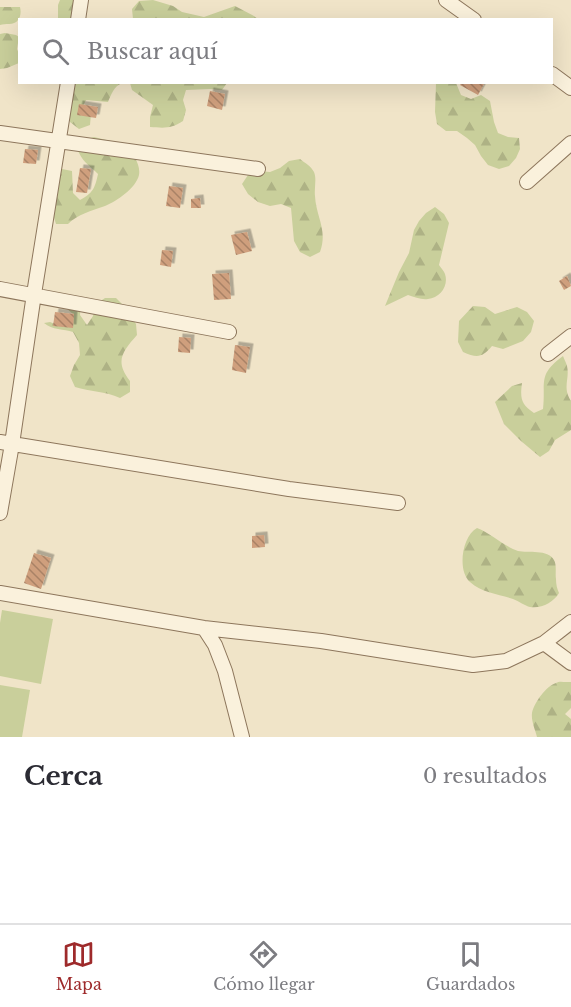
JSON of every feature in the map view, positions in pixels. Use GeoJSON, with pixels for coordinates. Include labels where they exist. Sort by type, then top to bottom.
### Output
{"type":"FeatureCollection","features":[{"type":"Feature","properties":{"kind":"street"},"geometry":{"type":"LineString","coordinates":[[78,18],[81,0]]}},
{"type":"Feature","properties":{"kind":"street"},"geometry":{"type":"LineString","coordinates":[[446,0],[471,18]]}},
{"type":"Feature","properties":{"kind":"street"},"geometry":{"type":"LineString","coordinates":[[553,75],[571,88]]}},
{"type":"Feature","properties":{"kind":"street"},"geometry":{"type":"LineString","coordinates":[[0,513],[6,443],[34,294],[68,84]]}},
{"type":"Feature","properties":{"kind":"street"},"geometry":{"type":"LineString","coordinates":[[0,133],[258,169]]}},
{"type":"Feature","properties":{"kind":"street"},"geometry":{"type":"LineString","coordinates":[[527,182],[571,143]]}},
{"type":"Feature","properties":{"kind":"street"},"geometry":{"type":"LineString","coordinates":[[0,289],[229,332]]}},
{"type":"Feature","properties":{"kind":"street"},"geometry":{"type":"LineString","coordinates":[[548,354],[571,336]]}},
{"type":"Feature","properties":{"kind":"street"},"geometry":{"type":"LineString","coordinates":[[6,443],[289,489],[398,503]]}},
{"type":"Feature","properties":{"kind":"street"},"geometry":{"type":"LineString","coordinates":[[0,593],[204,628],[321,641],[473,665],[506,661],[544,643],[571,622]]}},
{"type":"Feature","properties":{"kind":"street"},"geometry":{"type":"LineString","coordinates":[[204,628],[215,645],[225,671],[242,737]]}},
{"type":"Feature","properties":{"kind":"street"},"geometry":{"type":"LineString","coordinates":[[544,643],[571,663]]}},
{"type":"Feature","properties":{"kind":"green space"},"geometry":{"type":"Polygon","coordinates":[[[60,0],[74,0],[73,18],[58,18],[60,0]]]}},
{"type":"Feature","properties":{"kind":"green space"},"geometry":{"type":"Polygon","coordinates":[[[153,0],[173,6],[182,12],[204,17],[235,6],[257,18],[133,18],[132,9],[139,1],[153,0]]]}},
{"type":"Feature","properties":{"kind":"green space"},"geometry":{"type":"Polygon","coordinates":[[[0,7],[20,7],[21,13],[15,22],[0,25],[0,7]]]}},
{"type":"Feature","properties":{"kind":"green space"},"geometry":{"type":"Polygon","coordinates":[[[0,34],[18,36],[18,63],[0,69],[0,34]]]}},
{"type":"Feature","properties":{"kind":"green space"},"geometry":{"type":"Polygon","coordinates":[[[73,84],[119,84],[108,102],[86,100],[82,108],[91,114],[90,125],[79,129],[70,122],[69,106],[73,84]]]}},
{"type":"Feature","properties":{"kind":"green space"},"geometry":{"type":"Polygon","coordinates":[[[130,84],[226,84],[222,90],[186,90],[183,100],[186,110],[183,121],[163,128],[150,127],[153,105],[132,90],[130,84]]]}},
{"type":"Feature","properties":{"kind":"green space"},"geometry":{"type":"Polygon","coordinates":[[[436,84],[456,84],[461,95],[471,99],[481,95],[490,101],[498,133],[519,138],[520,149],[516,158],[509,166],[499,169],[488,165],[475,145],[467,138],[457,131],[446,131],[437,124],[436,84]]]}},
{"type":"Feature","properties":{"kind":"green space"},"geometry":{"type":"Polygon","coordinates":[[[94,137],[127,145],[139,167],[137,180],[125,194],[110,204],[80,215],[68,224],[56,224],[52,211],[55,177],[62,169],[72,171],[73,193],[80,200],[94,187],[98,174],[83,160],[77,148],[84,140],[94,137]]]}},
{"type":"Feature","properties":{"kind":"green space"},"geometry":{"type":"Polygon","coordinates":[[[300,159],[311,168],[315,175],[316,204],[323,237],[320,252],[310,257],[300,252],[294,241],[291,208],[281,204],[270,206],[258,202],[248,194],[242,184],[248,175],[259,171],[270,172],[289,161],[300,159]]]}},
{"type":"Feature","properties":{"kind":"green space"},"geometry":{"type":"Polygon","coordinates":[[[435,207],[444,214],[449,223],[439,265],[446,278],[443,291],[432,298],[423,299],[408,295],[385,306],[409,253],[414,230],[426,213],[435,207]]]}},
{"type":"Feature","properties":{"kind":"green space"},"geometry":{"type":"Polygon","coordinates":[[[64,296],[75,296],[81,304],[80,315],[87,325],[93,316],[96,304],[105,298],[116,298],[124,306],[136,324],[137,335],[124,351],[121,362],[130,381],[130,392],[120,398],[75,387],[70,376],[80,355],[79,343],[73,332],[54,328],[44,323],[50,322],[60,326],[74,315],[65,307],[64,296]]]}},
{"type":"Feature","properties":{"kind":"green space"},"geometry":{"type":"Polygon","coordinates":[[[473,306],[485,307],[495,314],[517,307],[527,312],[534,321],[531,332],[523,341],[503,349],[492,346],[479,356],[463,352],[458,342],[459,321],[473,306]]]}},
{"type":"Feature","properties":{"kind":"green space"},"geometry":{"type":"Polygon","coordinates":[[[563,356],[568,371],[567,391],[571,401],[571,430],[555,440],[549,451],[540,457],[504,424],[495,402],[512,386],[522,383],[521,397],[526,407],[534,413],[543,409],[546,374],[549,368],[563,356]]]}},
{"type":"Feature","properties":{"kind":"green space"},"geometry":{"type":"Polygon","coordinates":[[[477,528],[518,551],[543,553],[551,557],[555,564],[559,593],[557,596],[543,606],[530,607],[513,599],[485,591],[470,582],[464,570],[463,554],[468,538],[477,528]]]}},
{"type":"Feature","properties":{"kind":"green space"},"geometry":{"type":"Polygon","coordinates":[[[2,610],[53,619],[41,684],[0,676],[2,610]]]}},
{"type":"Feature","properties":{"kind":"green space"},"geometry":{"type":"Polygon","coordinates":[[[557,682],[571,682],[571,708],[565,714],[571,719],[571,737],[537,737],[532,713],[541,695],[557,682]]]}},
{"type":"Feature","properties":{"kind":"green space"},"geometry":{"type":"Polygon","coordinates":[[[0,685],[30,690],[22,737],[0,737],[0,685]]]}},
{"type":"Feature","properties":{"kind":"building"},"geometry":{"type":"Polygon","coordinates":[[[461,84],[484,84],[478,95],[461,84]]]}},
{"type":"Feature","properties":{"kind":"building"},"geometry":{"type":"Polygon","coordinates":[[[210,91],[225,94],[222,110],[207,106],[210,91]]]}},
{"type":"Feature","properties":{"kind":"building"},"geometry":{"type":"Polygon","coordinates":[[[79,104],[98,107],[96,118],[77,115],[79,104]]]}},
{"type":"Feature","properties":{"kind":"building"},"geometry":{"type":"Polygon","coordinates":[[[25,149],[38,150],[36,164],[23,163],[25,149]]]}},
{"type":"Feature","properties":{"kind":"building"},"geometry":{"type":"Polygon","coordinates":[[[80,168],[91,169],[87,193],[76,192],[80,168]]]}},
{"type":"Feature","properties":{"kind":"building"},"geometry":{"type":"Polygon","coordinates":[[[169,186],[183,188],[180,208],[166,206],[169,186]]]}},
{"type":"Feature","properties":{"kind":"building"},"geometry":{"type":"Polygon","coordinates":[[[200,198],[201,208],[191,208],[191,199],[200,198]]]}},
{"type":"Feature","properties":{"kind":"building"},"geometry":{"type":"Polygon","coordinates":[[[247,232],[252,251],[236,255],[231,235],[247,232]]]}},
{"type":"Feature","properties":{"kind":"building"},"geometry":{"type":"Polygon","coordinates":[[[162,250],[173,251],[171,267],[160,265],[162,250]]]}},
{"type":"Feature","properties":{"kind":"building"},"geometry":{"type":"Polygon","coordinates":[[[229,273],[231,299],[214,300],[212,274],[229,273]]]}},
{"type":"Feature","properties":{"kind":"building"},"geometry":{"type":"Polygon","coordinates":[[[567,276],[571,286],[564,290],[559,281],[567,276]]]}},
{"type":"Feature","properties":{"kind":"building"},"geometry":{"type":"Polygon","coordinates":[[[55,312],[74,314],[73,328],[53,326],[55,312]]]}},
{"type":"Feature","properties":{"kind":"building"},"geometry":{"type":"Polygon","coordinates":[[[179,337],[191,338],[190,353],[178,352],[179,337]]]}},
{"type":"Feature","properties":{"kind":"building"},"geometry":{"type":"Polygon","coordinates":[[[235,345],[250,347],[246,373],[232,370],[235,345]]]}},
{"type":"Feature","properties":{"kind":"building"},"geometry":{"type":"Polygon","coordinates":[[[264,535],[265,547],[252,548],[252,536],[264,535]]]}},
{"type":"Feature","properties":{"kind":"building"},"geometry":{"type":"Polygon","coordinates":[[[34,553],[51,558],[41,589],[24,583],[34,553]]]}}]}
